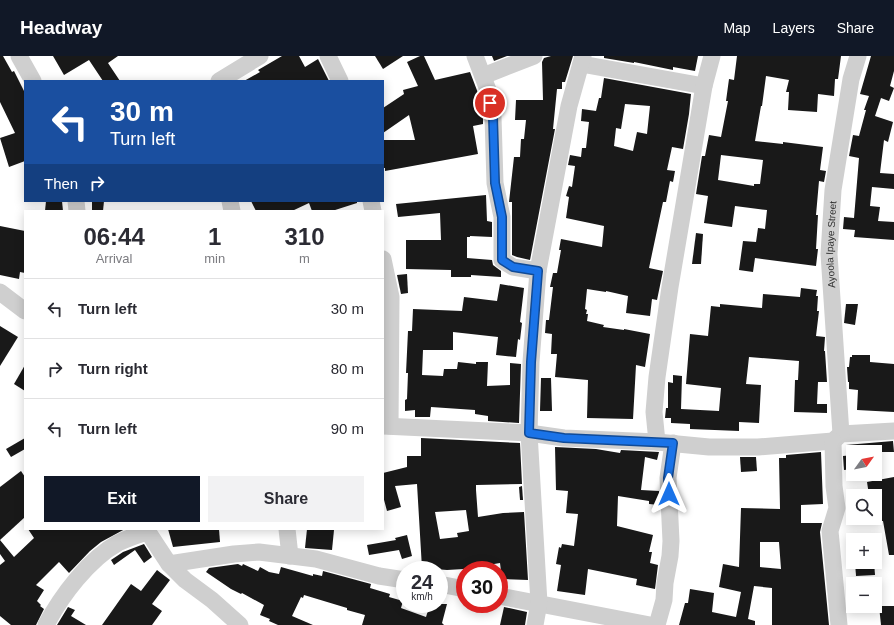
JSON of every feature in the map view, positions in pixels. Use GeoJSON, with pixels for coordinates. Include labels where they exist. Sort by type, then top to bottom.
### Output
{"type":"FeatureCollection","features":[{"type":"Feature","properties":{"kind":"street"},"geometry":{"type":"LineString","coordinates":[[18,56],[32,80]]}},
{"type":"Feature","properties":{"kind":"street"},"geometry":{"type":"LineString","coordinates":[[221,80],[260,56]]}},
{"type":"Feature","properties":{"kind":"street"},"geometry":{"type":"LineString","coordinates":[[328,56],[340,80]]}},
{"type":"Feature","properties":{"kind":"street"},"geometry":{"type":"LineString","coordinates":[[475,56],[483,76],[493,117],[495,183],[502,217],[502,260],[513,267],[538,271]]}},
{"type":"Feature","properties":{"kind":"street"},"geometry":{"type":"LineString","coordinates":[[483,76],[534,56]]}},
{"type":"Feature","properties":{"kind":"street"},"geometry":{"type":"LineString","coordinates":[[657,625],[664,600],[671,541],[665,443],[654,412],[657,377],[670,287],[704,86],[712,56]]}},
{"type":"Feature","properties":{"kind":"street","name":"Ayoola Ipaye Street"},"geometry":{"type":"LineString","coordinates":[[839,625],[830,531],[837,508],[834,486],[837,437],[829,254],[833,190],[851,79],[858,56]]}},
{"type":"Feature","properties":{"kind":"street"},"geometry":{"type":"LineString","coordinates":[[535,625],[540,603],[529,433],[531,362],[538,271],[569,106],[582,60],[704,86]]}},
{"type":"Feature","properties":{"kind":"street"},"geometry":{"type":"LineString","coordinates":[[384,264],[391,297],[387,426],[529,433],[564,438],[709,446],[758,447],[894,431]]}},
{"type":"Feature","properties":{"kind":"street"},"geometry":{"type":"LineString","coordinates":[[0,292],[24,310]]}},
{"type":"Feature","properties":{"kind":"street"},"geometry":{"type":"LineString","coordinates":[[46,625],[55,608],[87,567],[118,544],[146,530],[169,564],[185,580],[212,600],[240,625]]}},
{"type":"Feature","properties":{"kind":"street"},"geometry":{"type":"LineString","coordinates":[[287,530],[290,556]]}},
{"type":"Feature","properties":{"kind":"street"},"geometry":{"type":"LineString","coordinates":[[169,564],[234,554],[259,552],[316,559],[379,576],[396,579]]}},
{"type":"Feature","properties":{"kind":"street"},"geometry":{"type":"LineString","coordinates":[[508,598],[650,625]]}},
{"type":"Feature","properties":{"kind":"building"},"geometry":{"type":"Polygon","coordinates":[[[0,56],[3,56],[12,72],[14,71],[24,91],[24,161],[9,167],[0,138],[15,133],[0,102],[0,56]]]}},
{"type":"Feature","properties":{"kind":"building"},"geometry":{"type":"Polygon","coordinates":[[[53,56],[118,56],[108,63],[119,80],[102,80],[89,60],[64,75],[53,56]]]}},
{"type":"Feature","properties":{"kind":"building"},"geometry":{"type":"Polygon","coordinates":[[[282,56],[299,56],[305,67],[318,59],[328,80],[246,80],[260,72],[258,70],[282,56]]]}},
{"type":"Feature","properties":{"kind":"building"},"geometry":{"type":"Polygon","coordinates":[[[375,56],[403,56],[383,69],[375,56]]]}},
{"type":"Feature","properties":{"kind":"building"},"geometry":{"type":"Polygon","coordinates":[[[420,56],[424,56],[435,80],[470,72],[478,93],[483,118],[483,124],[473,126],[478,154],[385,171],[384,140],[415,140],[409,115],[384,132],[384,107],[404,94],[403,90],[418,86],[407,62],[420,56]]]}},
{"type":"Feature","properties":{"kind":"building"},"geometry":{"type":"Polygon","coordinates":[[[492,56],[507,56],[494,61],[492,56]]]}},
{"type":"Feature","properties":{"kind":"building"},"geometry":{"type":"Polygon","coordinates":[[[551,56],[573,56],[565,82],[562,82],[562,89],[557,89],[553,129],[555,129],[530,260],[512,255],[512,202],[509,202],[514,157],[520,157],[521,139],[524,139],[526,120],[515,120],[516,100],[543,100],[542,62],[544,58],[551,56]]]}},
{"type":"Feature","properties":{"kind":"building"},"geometry":{"type":"Polygon","coordinates":[[[604,56],[698,56],[695,71],[673,67],[673,70],[604,58],[604,56]]]}},
{"type":"Feature","properties":{"kind":"building"},"geometry":{"type":"Polygon","coordinates":[[[737,56],[841,56],[838,79],[835,79],[834,96],[818,94],[817,112],[788,110],[789,92],[786,92],[789,80],[766,76],[755,141],[783,144],[783,142],[823,147],[820,170],[826,171],[824,182],[819,181],[816,215],[818,215],[816,249],[818,249],[816,266],[755,258],[753,272],[739,270],[743,241],[756,242],[758,228],[765,229],[767,210],[735,206],[732,227],[704,223],[708,196],[696,194],[702,156],[705,156],[709,135],[721,137],[728,101],[726,101],[729,79],[734,80],[737,56]],[[721,155],[718,180],[754,186],[754,184],[760,184],[763,160],[721,155]]]}},
{"type":"Feature","properties":{"kind":"building"},"geometry":{"type":"Polygon","coordinates":[[[871,56],[894,56],[894,71],[890,86],[894,88],[889,101],[881,98],[875,116],[893,122],[888,142],[884,140],[880,173],[894,174],[894,189],[872,187],[870,206],[880,207],[878,221],[894,222],[894,240],[854,237],[855,230],[843,229],[844,217],[854,218],[859,158],[849,156],[853,135],[859,136],[866,110],[864,110],[869,96],[860,94],[871,56]]]}},
{"type":"Feature","properties":{"kind":"building"},"geometry":{"type":"Polygon","coordinates":[[[604,78],[691,94],[683,149],[672,147],[667,170],[675,171],[673,182],[670,181],[666,202],[663,202],[649,268],[663,271],[657,300],[652,299],[650,316],[626,313],[628,296],[606,291],[587,289],[585,309],[587,310],[586,314],[588,314],[587,321],[604,325],[603,327],[650,334],[645,367],[636,365],[633,419],[587,418],[588,380],[555,377],[557,354],[551,354],[552,334],[545,333],[546,320],[549,320],[553,287],[550,287],[553,273],[557,273],[561,250],[559,250],[561,239],[602,247],[604,226],[566,218],[569,197],[566,196],[569,186],[572,187],[575,166],[568,165],[570,155],[581,157],[582,148],[586,148],[589,122],[581,121],[582,109],[596,111],[599,98],[601,98],[604,78]],[[625,104],[621,129],[616,128],[614,146],[633,151],[637,132],[647,134],[650,106],[625,104]]]}},
{"type":"Feature","properties":{"kind":"building"},"geometry":{"type":"Polygon","coordinates":[[[486,195],[487,221],[492,222],[492,237],[467,237],[467,258],[492,260],[493,265],[501,271],[501,277],[471,275],[471,277],[451,277],[451,270],[406,269],[406,240],[441,240],[440,213],[398,217],[396,204],[486,195]]]}},
{"type":"Feature","properties":{"kind":"building"},"geometry":{"type":"Polygon","coordinates":[[[46,202],[62,202],[63,210],[45,210],[46,202]]]}},
{"type":"Feature","properties":{"kind":"building"},"geometry":{"type":"Polygon","coordinates":[[[92,202],[104,202],[103,210],[92,210],[92,202]]]}},
{"type":"Feature","properties":{"kind":"building"},"geometry":{"type":"Polygon","coordinates":[[[252,202],[357,202],[335,210],[312,210],[309,203],[294,210],[256,210],[252,202]]]}},
{"type":"Feature","properties":{"kind":"building"},"geometry":{"type":"Polygon","coordinates":[[[0,226],[24,231],[24,273],[20,272],[19,279],[0,275],[0,226]]]}},
{"type":"Feature","properties":{"kind":"building"},"geometry":{"type":"Polygon","coordinates":[[[696,233],[703,234],[701,264],[692,264],[696,233]]]}},
{"type":"Feature","properties":{"kind":"building"},"geometry":{"type":"Polygon","coordinates":[[[407,274],[408,293],[401,294],[397,275],[407,274]]]}},
{"type":"Feature","properties":{"kind":"building"},"geometry":{"type":"Polygon","coordinates":[[[500,284],[524,288],[520,322],[522,323],[516,357],[496,355],[498,337],[453,332],[453,350],[423,350],[422,375],[443,376],[444,369],[457,369],[458,362],[476,364],[476,362],[488,362],[487,386],[510,385],[510,363],[521,364],[519,423],[488,421],[488,416],[475,414],[475,410],[431,407],[430,417],[415,417],[415,410],[405,411],[408,373],[406,373],[408,331],[412,331],[413,309],[462,311],[464,297],[497,301],[500,284]]]}},
{"type":"Feature","properties":{"kind":"building"},"geometry":{"type":"Polygon","coordinates":[[[801,288],[817,290],[817,311],[819,311],[816,336],[825,337],[824,351],[827,382],[818,382],[817,404],[827,404],[827,413],[794,412],[795,380],[798,380],[799,361],[749,357],[746,384],[761,385],[759,423],[739,422],[739,431],[690,429],[690,424],[671,423],[671,418],[665,418],[666,408],[668,408],[668,382],[673,383],[673,375],[682,376],[681,409],[719,411],[721,388],[686,384],[690,334],[708,336],[711,306],[720,307],[720,304],[762,308],[763,294],[800,297],[801,288]]]}},
{"type":"Feature","properties":{"kind":"building"},"geometry":{"type":"Polygon","coordinates":[[[846,304],[858,304],[855,325],[844,323],[846,304]]]}},
{"type":"Feature","properties":{"kind":"building"},"geometry":{"type":"Polygon","coordinates":[[[0,326],[18,337],[0,366],[0,326]]]}},
{"type":"Feature","properties":{"kind":"building"},"geometry":{"type":"Polygon","coordinates":[[[852,355],[870,355],[870,362],[894,364],[894,412],[857,410],[858,390],[849,389],[848,382],[847,367],[849,367],[850,357],[852,357],[852,355]]]}},
{"type":"Feature","properties":{"kind":"building"},"geometry":{"type":"Polygon","coordinates":[[[24,367],[24,390],[14,384],[24,367]]]}},
{"type":"Feature","properties":{"kind":"building"},"geometry":{"type":"Polygon","coordinates":[[[541,378],[551,378],[552,411],[540,411],[541,378]]]}},
{"type":"Feature","properties":{"kind":"building"},"geometry":{"type":"Polygon","coordinates":[[[421,438],[520,443],[522,484],[476,485],[476,490],[478,517],[503,513],[524,512],[528,580],[508,579],[508,561],[456,561],[456,569],[448,570],[448,561],[422,561],[417,484],[395,486],[401,507],[387,511],[384,500],[384,473],[407,467],[407,456],[421,456],[421,438]],[[466,510],[435,512],[440,539],[458,537],[457,533],[469,531],[466,510]]]}},
{"type":"Feature","properties":{"kind":"building"},"geometry":{"type":"Polygon","coordinates":[[[24,439],[24,450],[11,457],[6,449],[24,439]]]}},
{"type":"Feature","properties":{"kind":"building"},"geometry":{"type":"Polygon","coordinates":[[[893,441],[894,452],[882,452],[882,445],[846,445],[893,441]]]}},
{"type":"Feature","properties":{"kind":"building"},"geometry":{"type":"Polygon","coordinates":[[[555,447],[596,449],[620,453],[621,450],[659,452],[657,460],[645,457],[641,490],[659,491],[659,505],[649,504],[649,501],[618,496],[617,526],[653,535],[649,552],[652,552],[650,563],[658,565],[655,589],[636,585],[637,579],[588,569],[585,595],[557,591],[561,565],[556,564],[559,547],[561,548],[562,544],[574,546],[578,514],[566,513],[568,491],[556,490],[555,447]]]}},
{"type":"Feature","properties":{"kind":"building"},"geometry":{"type":"Polygon","coordinates":[[[821,452],[823,504],[801,505],[801,523],[822,523],[820,532],[829,625],[772,625],[772,588],[754,586],[748,619],[755,621],[755,625],[679,625],[685,603],[688,603],[690,589],[714,593],[712,612],[736,617],[741,592],[719,587],[723,564],[739,567],[741,508],[780,509],[779,458],[786,458],[786,455],[821,452]],[[760,542],[760,567],[781,569],[779,542],[760,542]]]}},
{"type":"Feature","properties":{"kind":"building"},"geometry":{"type":"Polygon","coordinates":[[[843,456],[846,456],[846,470],[844,470],[843,456]]]}},
{"type":"Feature","properties":{"kind":"building"},"geometry":{"type":"Polygon","coordinates":[[[740,457],[756,457],[757,471],[741,472],[740,457]]]}},
{"type":"Feature","properties":{"kind":"building"},"geometry":{"type":"Polygon","coordinates":[[[21,471],[24,476],[24,518],[0,540],[0,487],[21,471]]]}},
{"type":"Feature","properties":{"kind":"building"},"geometry":{"type":"Polygon","coordinates":[[[894,477],[894,555],[889,555],[882,521],[882,489],[868,489],[867,482],[882,481],[882,479],[894,477]]]}},
{"type":"Feature","properties":{"kind":"building"},"geometry":{"type":"Polygon","coordinates":[[[522,486],[523,500],[520,500],[519,487],[522,486]]]}},
{"type":"Feature","properties":{"kind":"building"},"geometry":{"type":"Polygon","coordinates":[[[29,530],[123,530],[101,542],[69,573],[59,562],[36,585],[44,590],[37,601],[44,609],[36,625],[11,625],[0,616],[0,565],[5,561],[0,554],[0,540],[14,557],[34,538],[29,530]]]}},
{"type":"Feature","properties":{"kind":"building"},"geometry":{"type":"Polygon","coordinates":[[[168,530],[219,530],[220,542],[173,547],[168,530]]]}},
{"type":"Feature","properties":{"kind":"building"},"geometry":{"type":"Polygon","coordinates":[[[307,530],[334,530],[332,550],[305,548],[307,530]]]}},
{"type":"Feature","properties":{"kind":"building"},"geometry":{"type":"Polygon","coordinates":[[[407,535],[412,556],[402,559],[399,550],[369,555],[367,545],[396,540],[395,538],[407,535]]]}},
{"type":"Feature","properties":{"kind":"building"},"geometry":{"type":"Polygon","coordinates":[[[144,544],[152,557],[144,563],[135,550],[114,565],[111,560],[123,552],[144,544]]]}},
{"type":"Feature","properties":{"kind":"building"},"geometry":{"type":"Polygon","coordinates":[[[238,564],[242,566],[243,564],[258,571],[260,567],[269,572],[279,574],[281,567],[313,576],[313,574],[322,576],[323,571],[371,584],[370,588],[390,594],[389,597],[396,599],[396,613],[415,613],[426,617],[427,613],[445,613],[442,623],[444,625],[362,625],[365,615],[304,595],[303,598],[301,597],[292,616],[313,625],[278,625],[269,621],[270,619],[260,615],[264,605],[231,589],[206,572],[209,568],[238,564]]]}},
{"type":"Feature","properties":{"kind":"building"},"geometry":{"type":"Polygon","coordinates":[[[856,569],[875,569],[875,575],[856,576],[856,569]]]}},
{"type":"Feature","properties":{"kind":"building"},"geometry":{"type":"Polygon","coordinates":[[[157,570],[170,580],[152,604],[162,611],[152,625],[102,625],[131,584],[141,591],[157,570]]]}},
{"type":"Feature","properties":{"kind":"building"},"geometry":{"type":"Polygon","coordinates":[[[882,606],[894,606],[894,625],[881,625],[880,613],[882,613],[882,606]]]}},
{"type":"Feature","properties":{"kind":"building"},"geometry":{"type":"Polygon","coordinates":[[[68,607],[75,610],[71,616],[86,625],[57,625],[68,607]]]}},
{"type":"Feature","properties":{"kind":"building"},"geometry":{"type":"Polygon","coordinates":[[[508,608],[527,612],[525,625],[500,625],[503,613],[508,613],[508,608]]]}},
{"type":"Feature","properties":{"kind":"route"},"geometry":{"type":"LineString","coordinates":[[490,103],[494,133],[495,183],[502,217],[502,260],[513,267],[538,271],[531,362],[529,433],[564,438],[673,443],[668,478],[669,494]]}}]}
